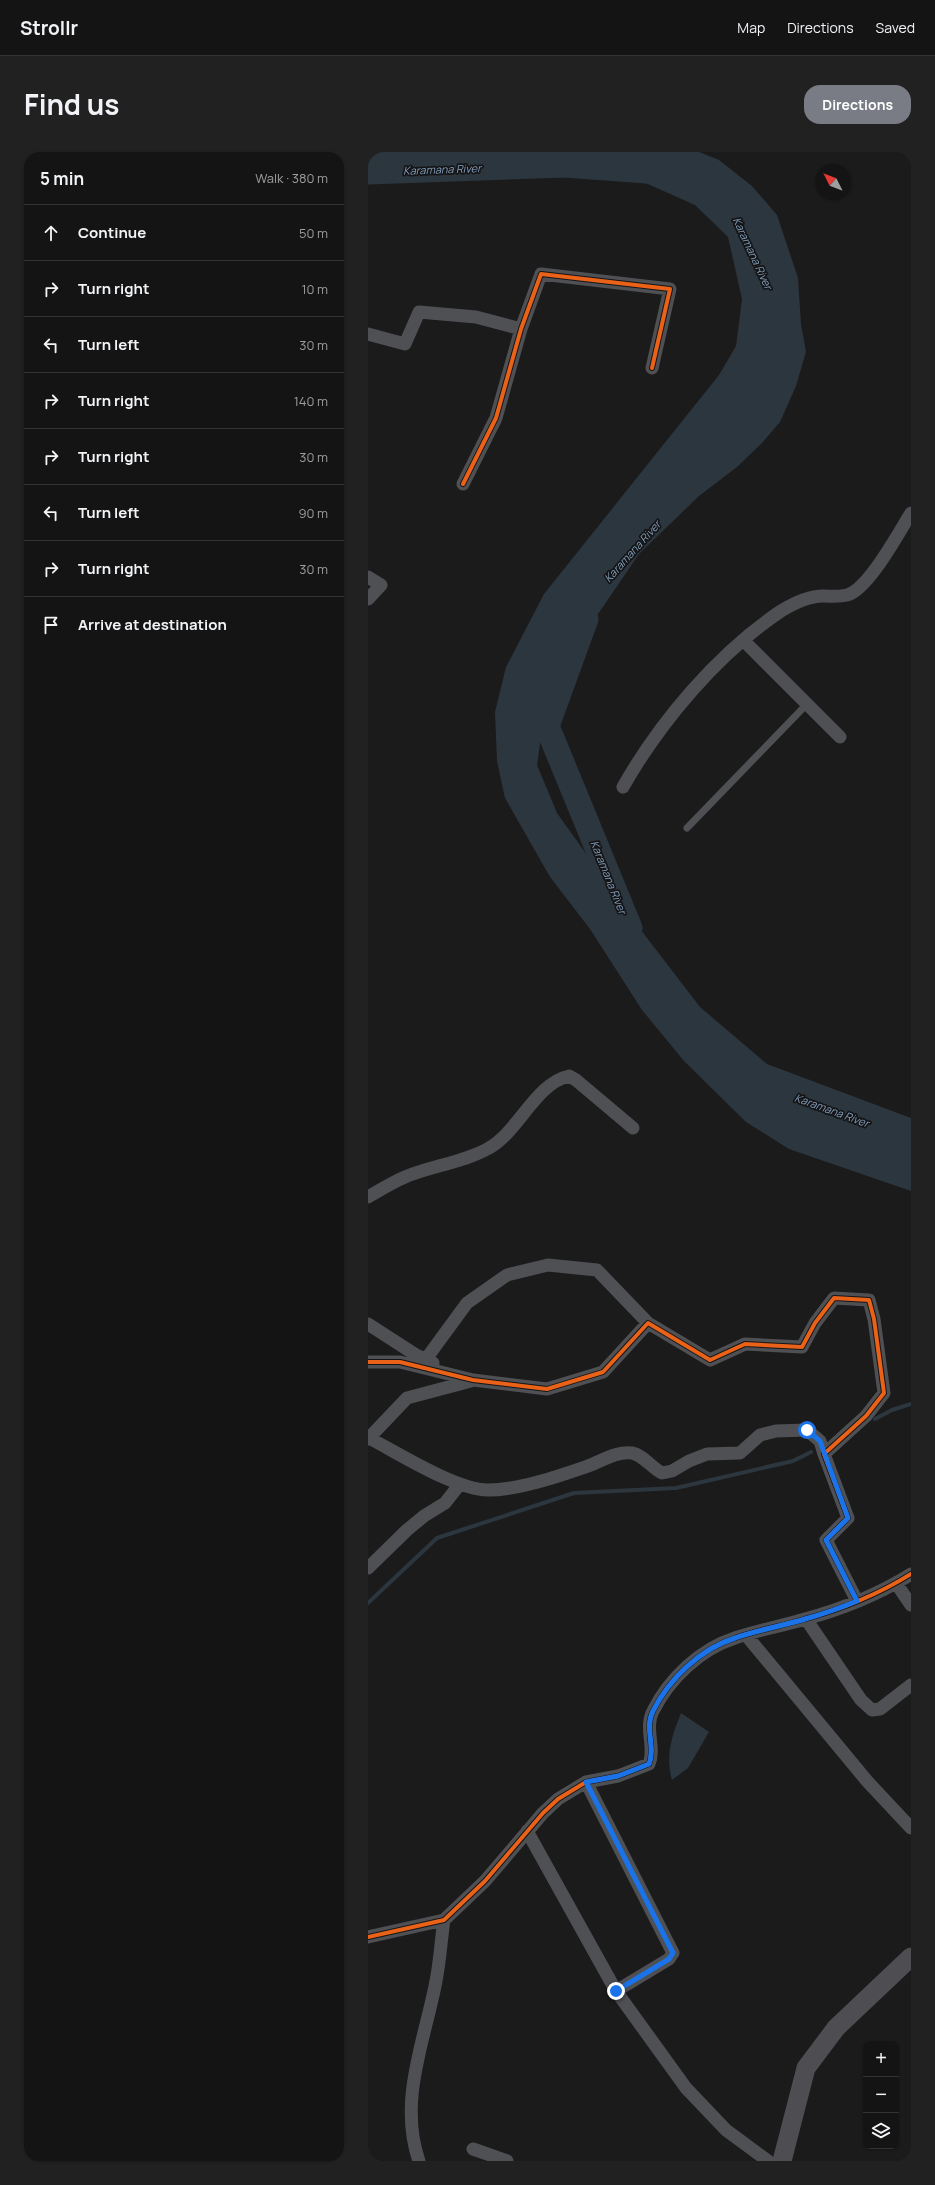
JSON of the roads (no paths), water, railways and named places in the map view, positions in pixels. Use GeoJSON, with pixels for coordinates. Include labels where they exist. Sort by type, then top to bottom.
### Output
{"type":"FeatureCollection","features":[{"type":"Feature","properties":{"kind":"main road"},"geometry":{"type":"LineString","coordinates":[[782,2161],[806,2068],[836,2028],[911,1957]]}},
{"type":"Feature","properties":{"kind":"street"},"geometry":{"type":"LineString","coordinates":[[464,484],[496,418],[521,329],[541,274],[670,288],[652,368]]}},
{"type":"Feature","properties":{"kind":"street"},"geometry":{"type":"LineString","coordinates":[[368,334],[405,344],[419,312],[476,317],[521,329]]}},
{"type":"Feature","properties":{"kind":"street"},"geometry":{"type":"LineString","coordinates":[[623,787],[641,755],[681,705],[723,657],[780,612],[796,602],[823,596],[850,595],[860,589],[881,562],[911,513]]}},
{"type":"Feature","properties":{"kind":"street"},"geometry":{"type":"LineString","coordinates":[[368,577],[381,585],[368,599]]}},
{"type":"Feature","properties":{"kind":"street"},"geometry":{"type":"LineString","coordinates":[[744,641],[840,737]]}},
{"type":"Feature","properties":{"kind":"street"},"geometry":{"type":"LineString","coordinates":[[368,1197],[405,1177],[490,1148],[557,1079],[569,1076],[576,1080],[633,1128]]}},
{"type":"Feature","properties":{"kind":"street"},"geometry":{"type":"LineString","coordinates":[[426,1359],[467,1303],[507,1275],[548,1265],[597,1270],[648,1323],[710,1360],[745,1344],[802,1346],[815,1323],[834,1298],[869,1300],[874,1318],[884,1393],[866,1416],[824,1454]]}},
{"type":"Feature","properties":{"kind":"street"},"geometry":{"type":"LineString","coordinates":[[368,1362],[400,1362],[473,1380],[547,1388],[602,1372],[648,1323]]}},
{"type":"Feature","properties":{"kind":"street"},"geometry":{"type":"LineString","coordinates":[[368,1324],[426,1359],[473,1380]]}},
{"type":"Feature","properties":{"kind":"street"},"geometry":{"type":"LineString","coordinates":[[473,1380],[407,1398],[368,1438],[460,1484],[487,1490],[518,1487],[589,1465],[612,1456],[632,1453],[644,1459],[662,1473],[672,1471],[689,1461],[707,1454],[740,1453],[760,1435],[792,1430],[807,1430],[820,1441],[848,1518],[826,1540],[857,1601]]}},
{"type":"Feature","properties":{"kind":"street"},"geometry":{"type":"LineString","coordinates":[[368,1568],[406,1530],[424,1516],[436,1511],[445,1503],[460,1484]]}},
{"type":"Feature","properties":{"kind":"street"},"geometry":{"type":"LineString","coordinates":[[368,1937],[444,1920],[485,1881],[527,1831],[558,1799],[586,1782],[618,1776],[649,1764],[652,1756],[649,1731],[652,1712],[674,1678],[711,1649],[734,1638],[806,1619],[857,1601],[896,1583],[911,1574]]}},
{"type":"Feature","properties":{"kind":"street"},"geometry":{"type":"LineString","coordinates":[[896,1583],[911,1605]]}},
{"type":"Feature","properties":{"kind":"street"},"geometry":{"type":"LineString","coordinates":[[806,1619],[861,1700],[872,1710],[880,1709],[911,1685]]}},
{"type":"Feature","properties":{"kind":"street"},"geometry":{"type":"LineString","coordinates":[[746,1635],[867,1781],[911,1828]]}},
{"type":"Feature","properties":{"kind":"street"},"geometry":{"type":"LineString","coordinates":[[586,1782],[673,1953],[669,1959],[616,1991]]}},
{"type":"Feature","properties":{"kind":"street"},"geometry":{"type":"LineString","coordinates":[[527,1831],[616,1991],[686,2088],[726,2130],[768,2161]]}},
{"type":"Feature","properties":{"kind":"street"},"geometry":{"type":"LineString","coordinates":[[419,2161],[414,2147],[410,2106],[418,2054],[436,1981],[444,1920]]}},
{"type":"Feature","properties":{"kind":"street"},"geometry":{"type":"LineString","coordinates":[[473,2149],[507,2161]]}},
{"type":"Feature","properties":{"kind":"lane"},"geometry":{"type":"LineString","coordinates":[[687,828],[807,704]]}},
{"type":"Feature","properties":{"kind":"water"},"geometry":{"type":"Polygon","coordinates":[[[368,152],[699,152],[719,160],[752,186],[777,215],[798,278],[801,324],[806,352],[796,386],[780,422],[762,443],[737,467],[699,496],[639,554],[581,639],[546,701],[537,765],[557,813],[634,921],[700,1007],[767,1064],[911,1118],[911,1191],[789,1149],[746,1122],[684,1061],[642,1010],[590,929],[550,877],[505,798],[497,761],[495,712],[506,667],[544,594],[719,375],[736,346],[742,299],[728,237],[695,205],[596,161],[548,158],[450,168],[368,170],[368,152]]]}},
{"type":"Feature","properties":{"kind":"water"},"geometry":{"type":"Polygon","coordinates":[[[681,1713],[709,1732],[688,1768],[672,1780],[669,1762],[670,1746],[681,1713]]]}},
{"type":"Feature","properties":{"kind":"waterway","name":"Karamana River"},"geometry":{"type":"LineString","coordinates":[[368,172],[564,165],[647,171]]}},
{"type":"Feature","properties":{"kind":"waterway","name":"Karamana River"},"geometry":{"type":"LineString","coordinates":[[586,619],[547,726],[630,928]]}},
{"type":"Feature","properties":{"kind":"waterway"},"geometry":{"type":"LineString","coordinates":[[875,1419],[892,1410],[911,1404]]}},
{"type":"Feature","properties":{"kind":"waterway"},"geometry":{"type":"LineString","coordinates":[[368,1603],[437,1538],[574,1493],[676,1488],[793,1461],[811,1452]]}}]}
